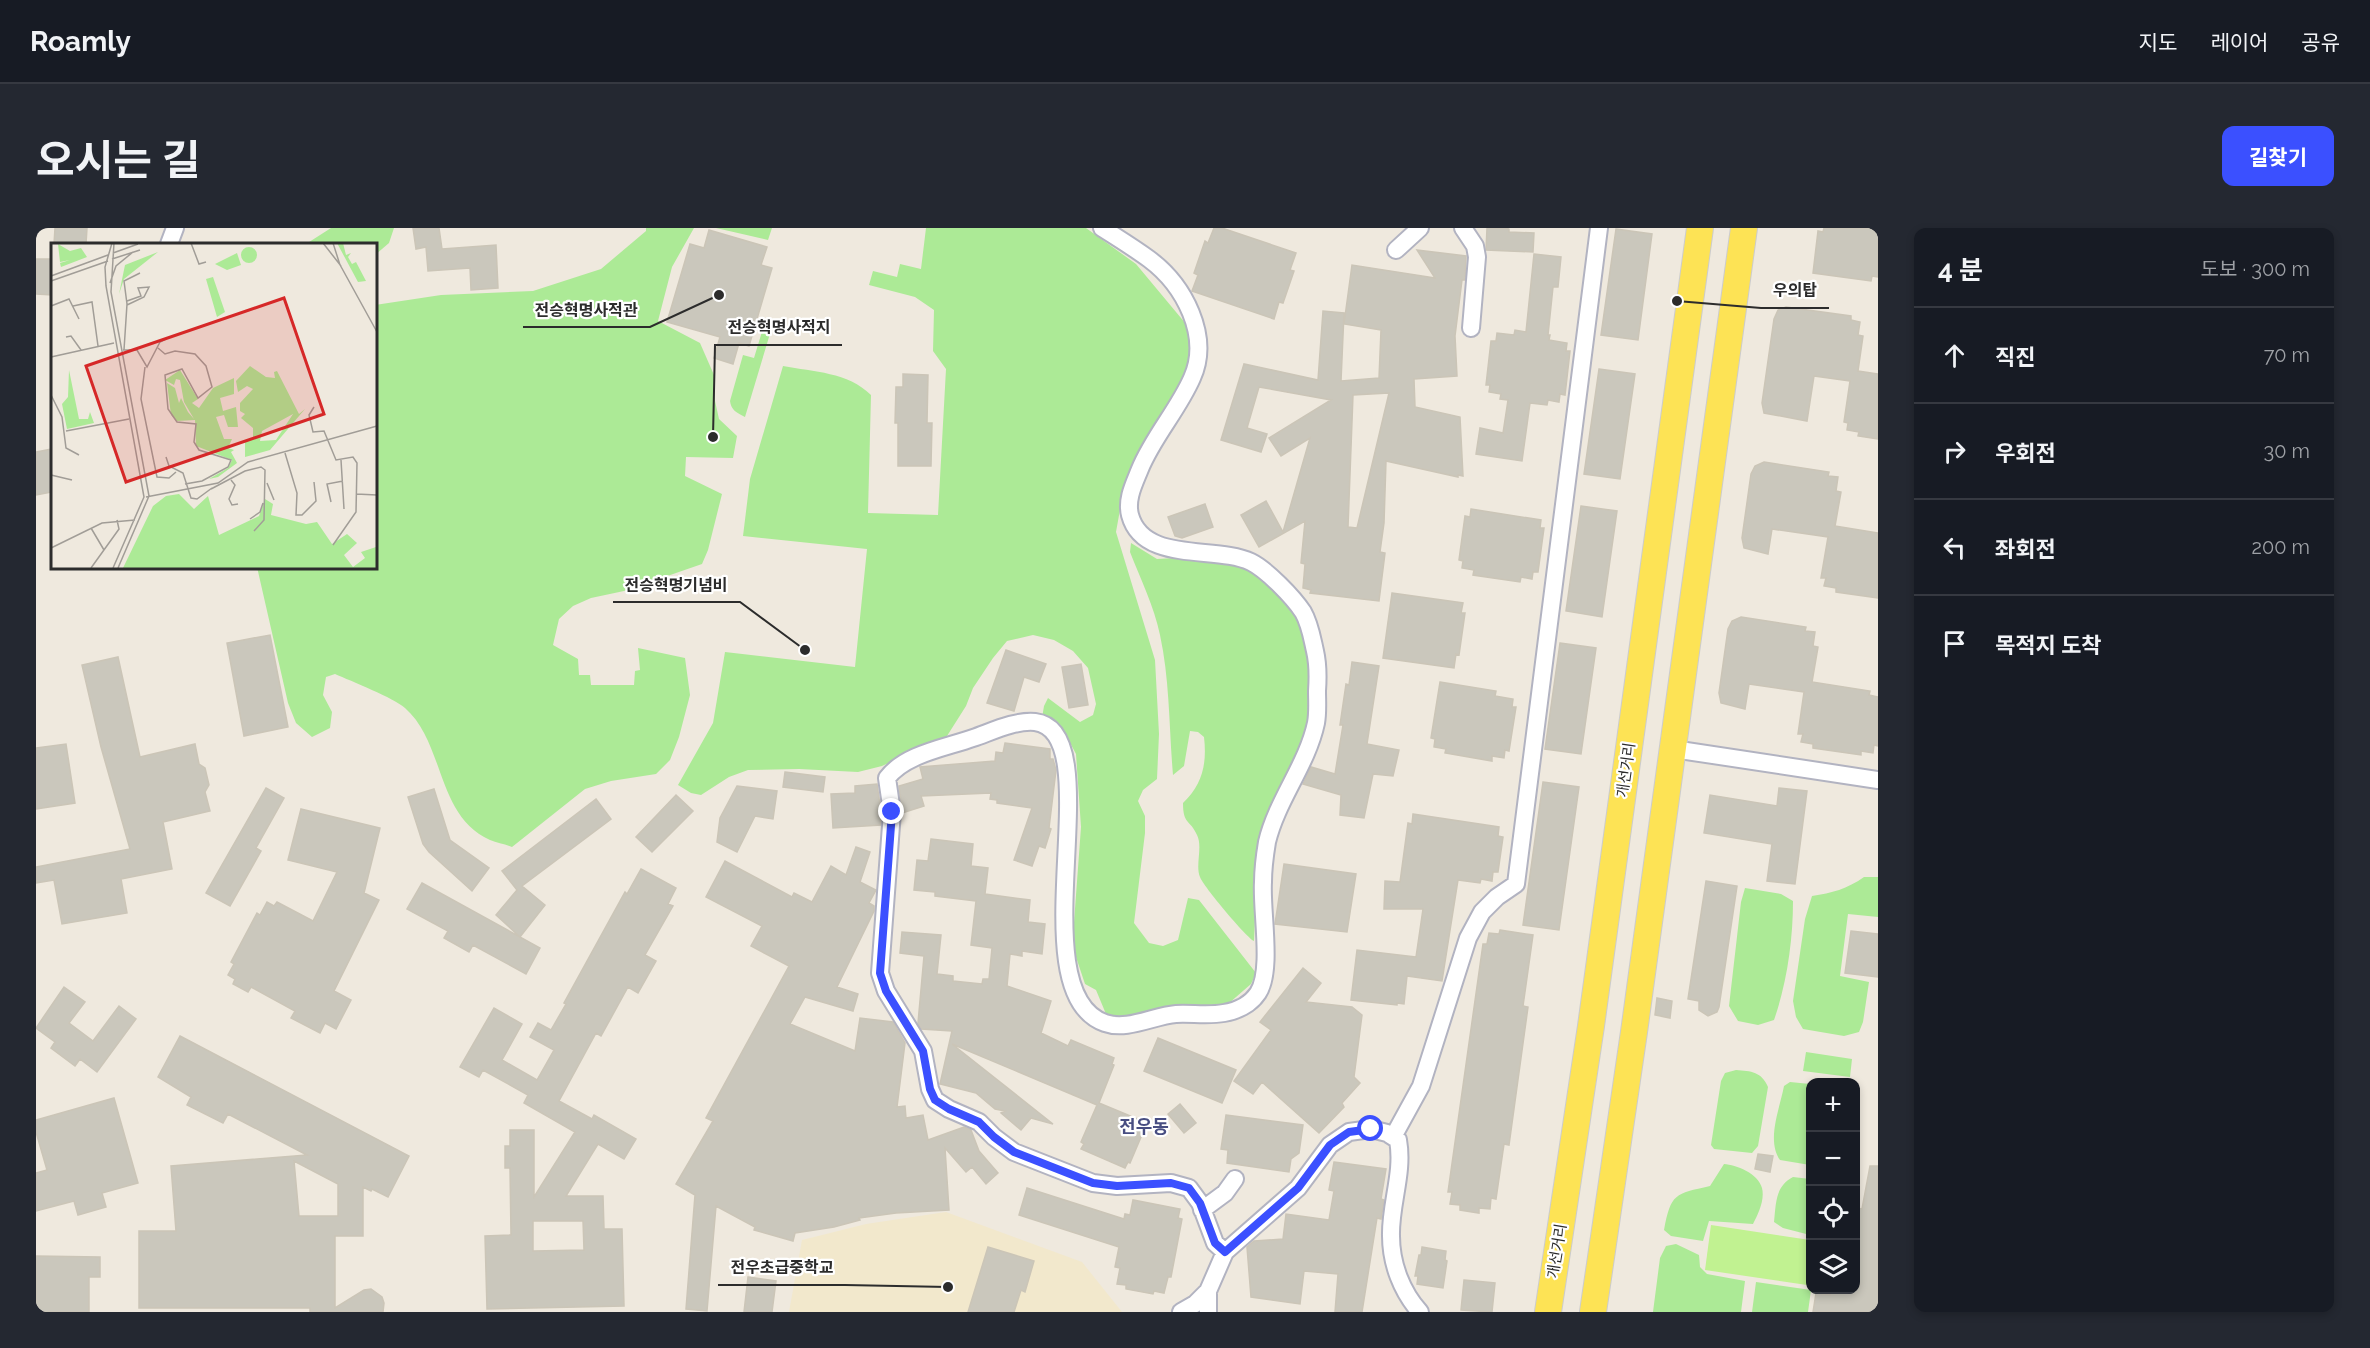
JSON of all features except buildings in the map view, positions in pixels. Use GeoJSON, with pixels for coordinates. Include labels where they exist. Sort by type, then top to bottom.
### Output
{"type":"FeatureCollection","features":[{"type":"Feature","properties":{"kind":"main road","name":"개선거리"},"geometry":{"type":"LineString","coordinates":[[1548,1312],[1591,1026],[1700,228]]}},
{"type":"Feature","properties":{"kind":"main road"},"geometry":{"type":"LineString","coordinates":[[1593,1312],[1744,228]]}},
{"type":"Feature","properties":{"kind":"street"},"geometry":{"type":"LineString","coordinates":[[170,243],[175,228]]}},
{"type":"Feature","properties":{"kind":"street"},"geometry":{"type":"LineString","coordinates":[[1102,228],[1153,261],[1178,290],[1196,323],[1200,346],[1195,374],[1139,471],[1129,496],[1130,517],[1141,534],[1163,547],[1221,554],[1252,563],[1283,589],[1303,612],[1309,625],[1318,661],[1317,719],[1308,750],[1285,795],[1268,840],[1262,884],[1266,960],[1259,992],[1242,1008],[1220,1014],[1178,1014],[1120,1026],[1101,1022],[1084,1010],[1072,985],[1064,936],[1068,831],[1067,776],[1061,743],[1049,727],[1035,722],[1014,725],[914,758],[893,770],[887,778],[892,812],[880,973],[886,991],[923,1051],[930,1089],[935,1100],[979,1122],[1014,1152],[1093,1183],[1117,1186],[1171,1183],[1189,1188],[1202,1210],[1215,1243],[1225,1252]]}},
{"type":"Feature","properties":{"kind":"street"},"geometry":{"type":"LineString","coordinates":[[1396,250],[1420,228]]}},
{"type":"Feature","properties":{"kind":"street"},"geometry":{"type":"LineString","coordinates":[[1463,228],[1474,246],[1477,257],[1471,328]]}},
{"type":"Feature","properties":{"kind":"street"},"geometry":{"type":"LineString","coordinates":[[1393,1137],[1421,1086],[1468,938],[1482,912],[1497,897],[1516,884],[1599,228]]}},
{"type":"Feature","properties":{"kind":"street"},"geometry":{"type":"LineString","coordinates":[[1673,749],[1878,780]]}},
{"type":"Feature","properties":{"kind":"street"},"geometry":{"type":"LineString","coordinates":[[1208,1312],[1209,1291],[1225,1252],[1298,1188],[1330,1145],[1349,1132],[1371,1129],[1398,1140],[1401,1157],[1391,1236],[1396,1271],[1410,1301],[1420,1312]]}},
{"type":"Feature","properties":{"kind":"street"},"geometry":{"type":"LineString","coordinates":[[1202,1210],[1225,1193],[1235,1179]]}},
{"type":"Feature","properties":{"kind":"street"},"geometry":{"type":"LineString","coordinates":[[1181,1312],[1196,1304],[1209,1291]]}},
{"type":"Feature","properties":{"kind":"shaded area"},"geometry":{"type":"Polygon","coordinates":[[[946,1212],[1082,1262],[1122,1312],[789,1312],[802,1240],[866,1224],[946,1212]]]}},
{"type":"Feature","properties":{"kind":"green space"},"geometry":{"type":"Polygon","coordinates":[[[331,228],[394,228],[389,243],[376,254],[376,243],[308,243],[331,228]]]}},
{"type":"Feature","properties":{"kind":"green space"},"geometry":{"type":"Polygon","coordinates":[[[646,228],[694,228],[672,267],[658,321],[700,343],[714,375],[715,401],[719,419],[737,436],[733,458],[686,457],[685,476],[722,494],[708,550],[702,564],[624,591],[591,598],[573,606],[559,619],[553,645],[578,659],[579,675],[590,675],[591,685],[634,685],[635,671],[640,670],[638,648],[685,658],[690,695],[679,737],[670,760],[656,774],[611,781],[585,789],[512,847],[490,840],[472,829],[450,797],[428,740],[418,723],[405,708],[392,699],[335,674],[326,677],[323,695],[332,712],[330,728],[312,737],[296,723],[288,703],[257,568],[376,568],[376,305],[441,295],[533,291],[601,269],[646,231],[646,228]]]}},
{"type":"Feature","properties":{"kind":"green space"},"geometry":{"type":"Polygon","coordinates":[[[716,228],[772,228],[768,240],[716,228]]]}},
{"type":"Feature","properties":{"kind":"green space"},"geometry":{"type":"Polygon","coordinates":[[[926,228],[1086,228],[1136,264],[1191,330],[1192,353],[1188,374],[1172,405],[1133,465],[1123,493],[1116,532],[1155,660],[1159,734],[1157,779],[1143,790],[1138,801],[1145,816],[1145,833],[1134,923],[1149,943],[1163,946],[1178,940],[1188,898],[1199,900],[1256,973],[1251,984],[1228,1004],[1215,1008],[1151,1011],[1123,1017],[1106,1014],[1096,990],[1085,984],[1076,957],[1073,936],[1081,827],[1076,754],[1067,737],[1052,722],[1042,718],[1048,698],[1080,722],[1093,715],[1096,704],[1088,668],[1073,651],[1054,640],[1033,635],[1007,641],[973,688],[966,706],[947,736],[882,766],[858,772],[799,769],[748,770],[729,777],[701,795],[691,793],[678,785],[713,723],[725,652],[855,667],[867,549],[743,536],[750,479],[783,366],[841,377],[862,387],[871,395],[868,513],[938,515],[946,369],[933,351],[934,310],[915,297],[869,285],[873,271],[897,277],[900,264],[921,269],[926,228]]]}},
{"type":"Feature","properties":{"kind":"green space"},"geometry":{"type":"Polygon","coordinates":[[[764,325],[772,327],[745,417],[733,409],[730,401],[743,355],[754,358],[764,325]]]}},
{"type":"Feature","properties":{"kind":"green space"},"geometry":{"type":"Polygon","coordinates":[[[1131,543],[1157,559],[1192,557],[1220,560],[1250,568],[1278,592],[1296,614],[1303,629],[1312,662],[1311,716],[1256,896],[1254,941],[1226,911],[1200,877],[1199,840],[1186,819],[1183,803],[1190,796],[1202,773],[1205,756],[1204,737],[1198,732],[1190,731],[1184,766],[1173,775],[1167,687],[1160,635],[1147,593],[1130,552],[1131,543]]]}},
{"type":"Feature","properties":{"kind":"green space"},"geometry":{"type":"Polygon","coordinates":[[[1864,877],[1878,877],[1878,917],[1848,914],[1840,976],[1869,982],[1863,1022],[1859,1032],[1844,1036],[1803,1029],[1796,1017],[1793,1001],[1805,919],[1812,896],[1839,890],[1864,877]]]}},
{"type":"Feature","properties":{"kind":"green space"},"geometry":{"type":"Polygon","coordinates":[[[1745,888],[1781,894],[1793,901],[1788,961],[1779,1006],[1774,1020],[1758,1025],[1738,1021],[1729,1006],[1741,902],[1745,888]]]}},
{"type":"Feature","properties":{"kind":"green space"},"geometry":{"type":"Polygon","coordinates":[[[1806,1052],[1852,1059],[1850,1077],[1803,1071],[1806,1052]]]}},
{"type":"Feature","properties":{"kind":"green space"},"geometry":{"type":"Polygon","coordinates":[[[1736,1070],[1759,1075],[1768,1087],[1758,1146],[1752,1153],[1714,1149],[1711,1145],[1721,1081],[1725,1073],[1736,1070]]]}},
{"type":"Feature","properties":{"kind":"green space"},"geometry":{"type":"Polygon","coordinates":[[[1790,1082],[1806,1084],[1806,1164],[1780,1160],[1776,1152],[1775,1124],[1784,1086],[1790,1082]]]}},
{"type":"Feature","properties":{"kind":"green space"},"geometry":{"type":"Polygon","coordinates":[[[1724,1164],[1746,1171],[1760,1183],[1763,1197],[1753,1224],[1709,1221],[1703,1241],[1671,1236],[1664,1230],[1672,1202],[1676,1197],[1689,1191],[1710,1186],[1724,1164]]]}},
{"type":"Feature","properties":{"kind":"green space"},"geometry":{"type":"Polygon","coordinates":[[[1793,1177],[1806,1179],[1806,1234],[1783,1228],[1774,1222],[1776,1202],[1780,1190],[1793,1177]]]}},
{"type":"Feature","properties":{"kind":"green space"},"geometry":{"type":"Polygon","coordinates":[[[1711,1225],[1806,1239],[1806,1285],[1705,1270],[1711,1225]]]}},
{"type":"Feature","properties":{"kind":"green space"},"geometry":{"type":"Polygon","coordinates":[[[1676,1244],[1699,1255],[1700,1267],[1707,1274],[1745,1281],[1741,1312],[1653,1312],[1660,1258],[1666,1246],[1676,1244]]]}},
{"type":"Feature","properties":{"kind":"green space"},"geometry":{"type":"Polygon","coordinates":[[[1756,1282],[1806,1289],[1806,1294],[1810,1294],[1808,1312],[1752,1312],[1756,1282]]]}},
{"type":"Feature","properties":{"kind":"place","name":"전승혁명사적관"},"geometry":{"type":"Point","coordinates":[719,295]}},
{"type":"Feature","properties":{"kind":"place","name":"우의탑"},"geometry":{"type":"Point","coordinates":[1677,301]}},
{"type":"Feature","properties":{"kind":"place","name":"전승혁명사적지"},"geometry":{"type":"Point","coordinates":[713,437]}},
{"type":"Feature","properties":{"kind":"place","name":"전승혁명기념비"},"geometry":{"type":"Point","coordinates":[805,650]}},
{"type":"Feature","properties":{"kind":"place","name":"전우초급중학교"},"geometry":{"type":"Point","coordinates":[948,1287]}},
{"type":"Feature","properties":{"kind":"district","name":"전우동"},"geometry":{"type":"Point","coordinates":[1144,1126]}},
{"type":"Feature","properties":{"kind":"route"},"geometry":{"type":"LineString","coordinates":[[892,812],[880,973],[886,991],[923,1051],[930,1089],[935,1100],[979,1122],[1014,1152],[1093,1183],[1117,1186],[1171,1183],[1189,1188],[1200,1203],[1215,1243],[1225,1252],[1298,1188],[1330,1145],[1349,1132],[1371,1129]]}}]}
